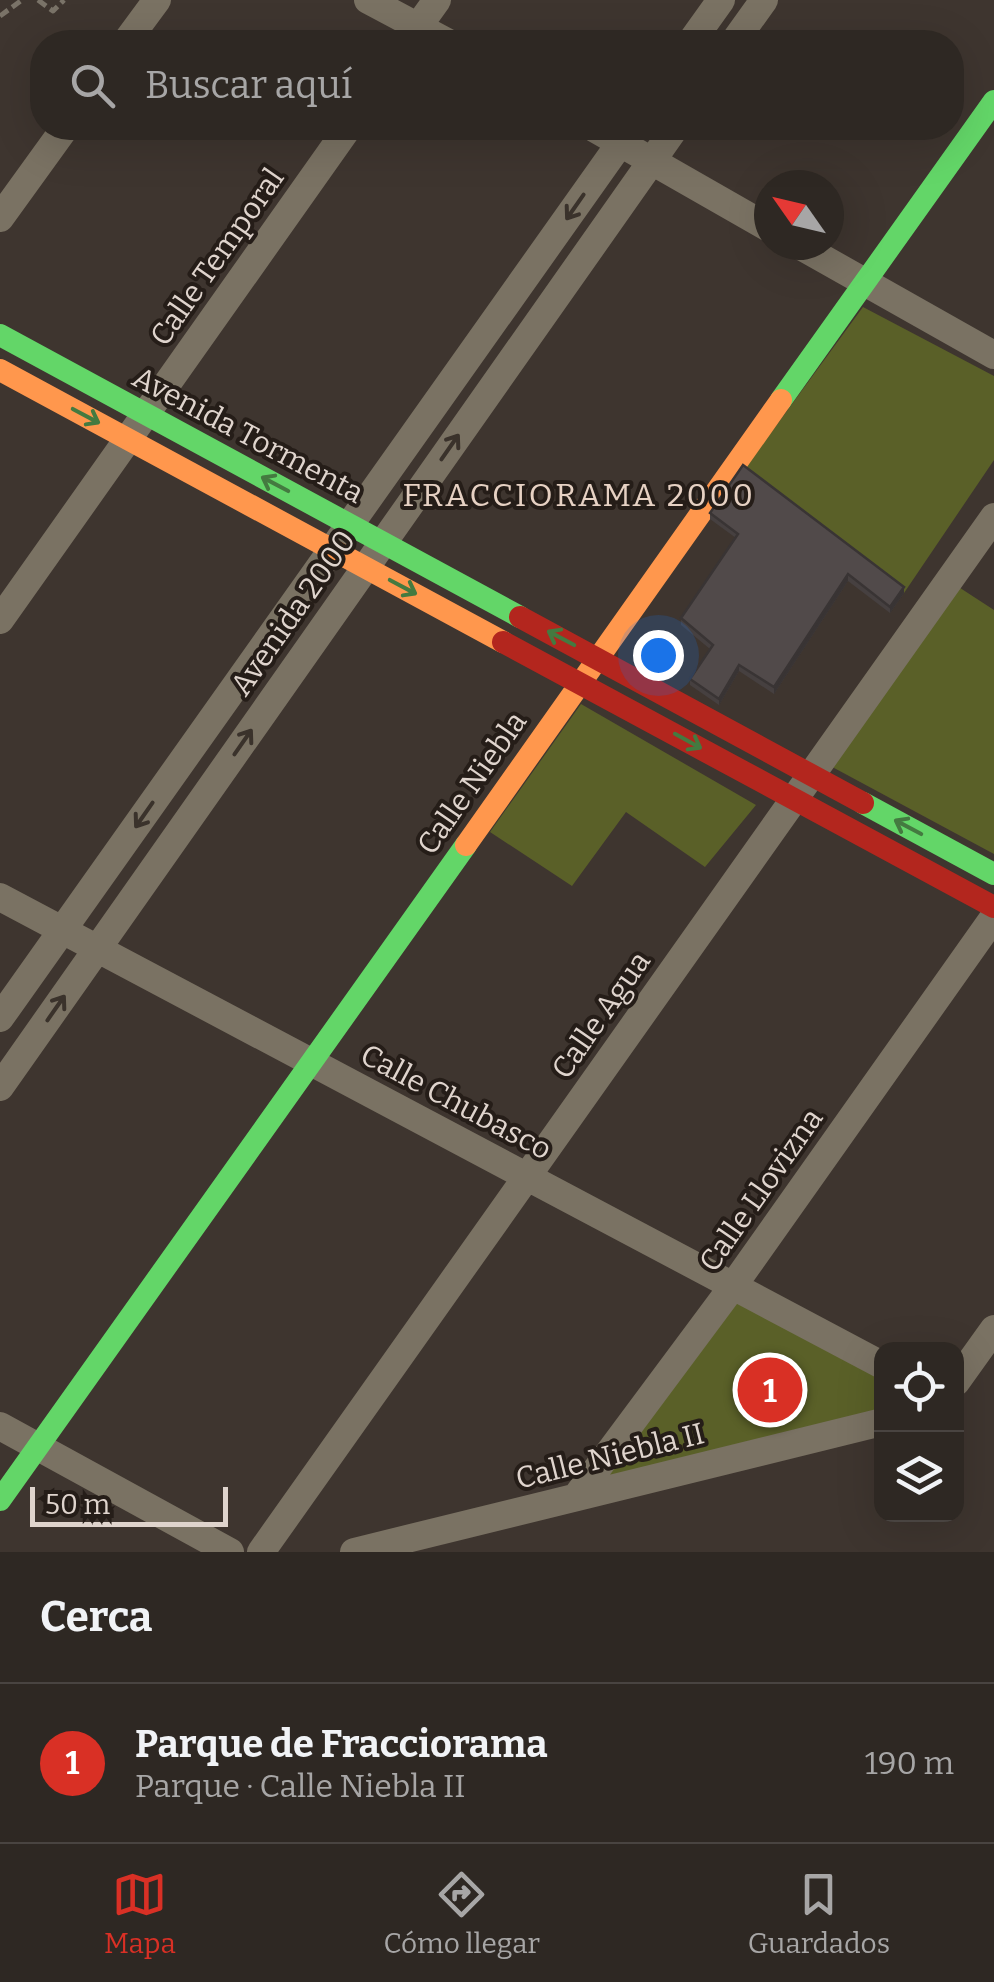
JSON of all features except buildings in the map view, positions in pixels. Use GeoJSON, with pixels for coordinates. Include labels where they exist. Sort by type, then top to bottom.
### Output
{"type":"FeatureCollection","features":[{"type":"Feature","properties":{"kind":"street"},"geometry":{"type":"LineString","coordinates":[[135,30],[157,0]]}},
{"type":"Feature","properties":{"kind":"street"},"geometry":{"type":"LineString","coordinates":[[368,0],[408,30]]}},
{"type":"Feature","properties":{"kind":"street"},"geometry":{"type":"LineString","coordinates":[[416,30],[437,0]]}},
{"type":"Feature","properties":{"kind":"street"},"geometry":{"type":"LineString","coordinates":[[700,30],[721,0]]}},
{"type":"Feature","properties":{"kind":"street"},"geometry":{"type":"LineString","coordinates":[[743,30],[764,0]]}},
{"type":"Feature","properties":{"kind":"street","name":"Calle Niebla"},"geometry":{"type":"LineString","coordinates":[[0,1500],[994,101]]}},
{"type":"Feature","properties":{"kind":"street"},"geometry":{"type":"LineString","coordinates":[[0,218],[56,140]]}},
{"type":"Feature","properties":{"kind":"street","name":"Calle Temporal"},"geometry":{"type":"LineString","coordinates":[[0,620],[340,140]]}},
{"type":"Feature","properties":{"kind":"street","name":"Avenida 2000"},"geometry":{"type":"LineString","coordinates":[[0,1018],[622,140]]}},
{"type":"Feature","properties":{"kind":"street"},"geometry":{"type":"LineString","coordinates":[[631,140],[652,161],[754,219]]}},
{"type":"Feature","properties":{"kind":"street","name":"Avenida 2000"},"geometry":{"type":"LineString","coordinates":[[0,1087],[667,140]]}},
{"type":"Feature","properties":{"kind":"street"},"geometry":{"type":"LineString","coordinates":[[825,260],[994,355]]}},
{"type":"Feature","properties":{"kind":"street","name":"Avenida Tormenta"},"geometry":{"type":"LineString","coordinates":[[0,335],[994,874]]}},
{"type":"Feature","properties":{"kind":"street","name":"Avenida Tormenta"},"geometry":{"type":"LineString","coordinates":[[0,370],[994,906]]}},
{"type":"Feature","properties":{"kind":"street","name":"Calle Agua"},"geometry":{"type":"LineString","coordinates":[[261,1552],[994,516]]}},
{"type":"Feature","properties":{"kind":"street","name":"Calle Chubasco"},"geometry":{"type":"LineString","coordinates":[[0,897],[874,1361]]}},
{"type":"Feature","properties":{"kind":"street","name":"Calle Llovizna"},"geometry":{"type":"LineString","coordinates":[[576,1497],[733,1286],[994,917]]}},
{"type":"Feature","properties":{"kind":"street"},"geometry":{"type":"LineString","coordinates":[[964,1371],[994,1329]]}},
{"type":"Feature","properties":{"kind":"street","name":"Calle Niebla II"},"geometry":{"type":"LineString","coordinates":[[354,1552],[874,1424]]}},
{"type":"Feature","properties":{"kind":"street"},"geometry":{"type":"LineString","coordinates":[[0,1426],[199,1545],[230,1552]]}},
{"type":"Feature","properties":{"kind":"path"},"geometry":{"type":"LineString","coordinates":[[0,16],[22,0]]}},
{"type":"Feature","properties":{"kind":"path"},"geometry":{"type":"LineString","coordinates":[[38,0],[53,11],[64,0]]}},
{"type":"Feature","properties":{"kind":"green space"},"geometry":{"type":"Polygon","coordinates":[[[863,307],[994,376],[994,460],[904,593],[743,471],[863,307]]]}},
{"type":"Feature","properties":{"kind":"green space"},"geometry":{"type":"Polygon","coordinates":[[[954,584],[994,610],[994,854],[823,762],[954,584]]]}},
{"type":"Feature","properties":{"kind":"green space"},"geometry":{"type":"Polygon","coordinates":[[[581,704],[756,805],[705,867],[626,812],[572,886],[490,832],[581,704]]]}},
{"type":"Feature","properties":{"kind":"green space"},"geometry":{"type":"Polygon","coordinates":[[[733,1286],[874,1361],[874,1418],[585,1495],[733,1286]]]}},
{"type":"Feature","properties":{"kind":"traffic: fast"},"geometry":{"type":"LineString","coordinates":[[781,400],[994,101]]}},
{"type":"Feature","properties":{"kind":"traffic: fast"},"geometry":{"type":"LineString","coordinates":[[0,335],[520,617]]}},
{"type":"Feature","properties":{"kind":"traffic: fast"},"geometry":{"type":"LineString","coordinates":[[863,803],[994,874]]}},
{"type":"Feature","properties":{"kind":"traffic: fast"},"geometry":{"type":"LineString","coordinates":[[0,1500],[466,845]]}},
{"type":"Feature","properties":{"kind":"traffic: slow"},"geometry":{"type":"LineString","coordinates":[[0,370],[503,642]]}},
{"type":"Feature","properties":{"kind":"traffic: slow"},"geometry":{"type":"LineString","coordinates":[[466,845],[781,400]]}},
{"type":"Feature","properties":{"kind":"traffic: jam"},"geometry":{"type":"LineString","coordinates":[[520,617],[863,803]]}},
{"type":"Feature","properties":{"kind":"traffic: jam"},"geometry":{"type":"LineString","coordinates":[[503,642],[994,907]]}},
{"type":"Feature","properties":{"kind":"place","name":"Parque de Fracciorama"},"geometry":{"type":"Point","coordinates":[770,1390]}},
{"type":"Feature","properties":{"kind":"district","name":"FRACCIORAMA 2000"},"geometry":{"type":"Point","coordinates":[579,495]}}]}
